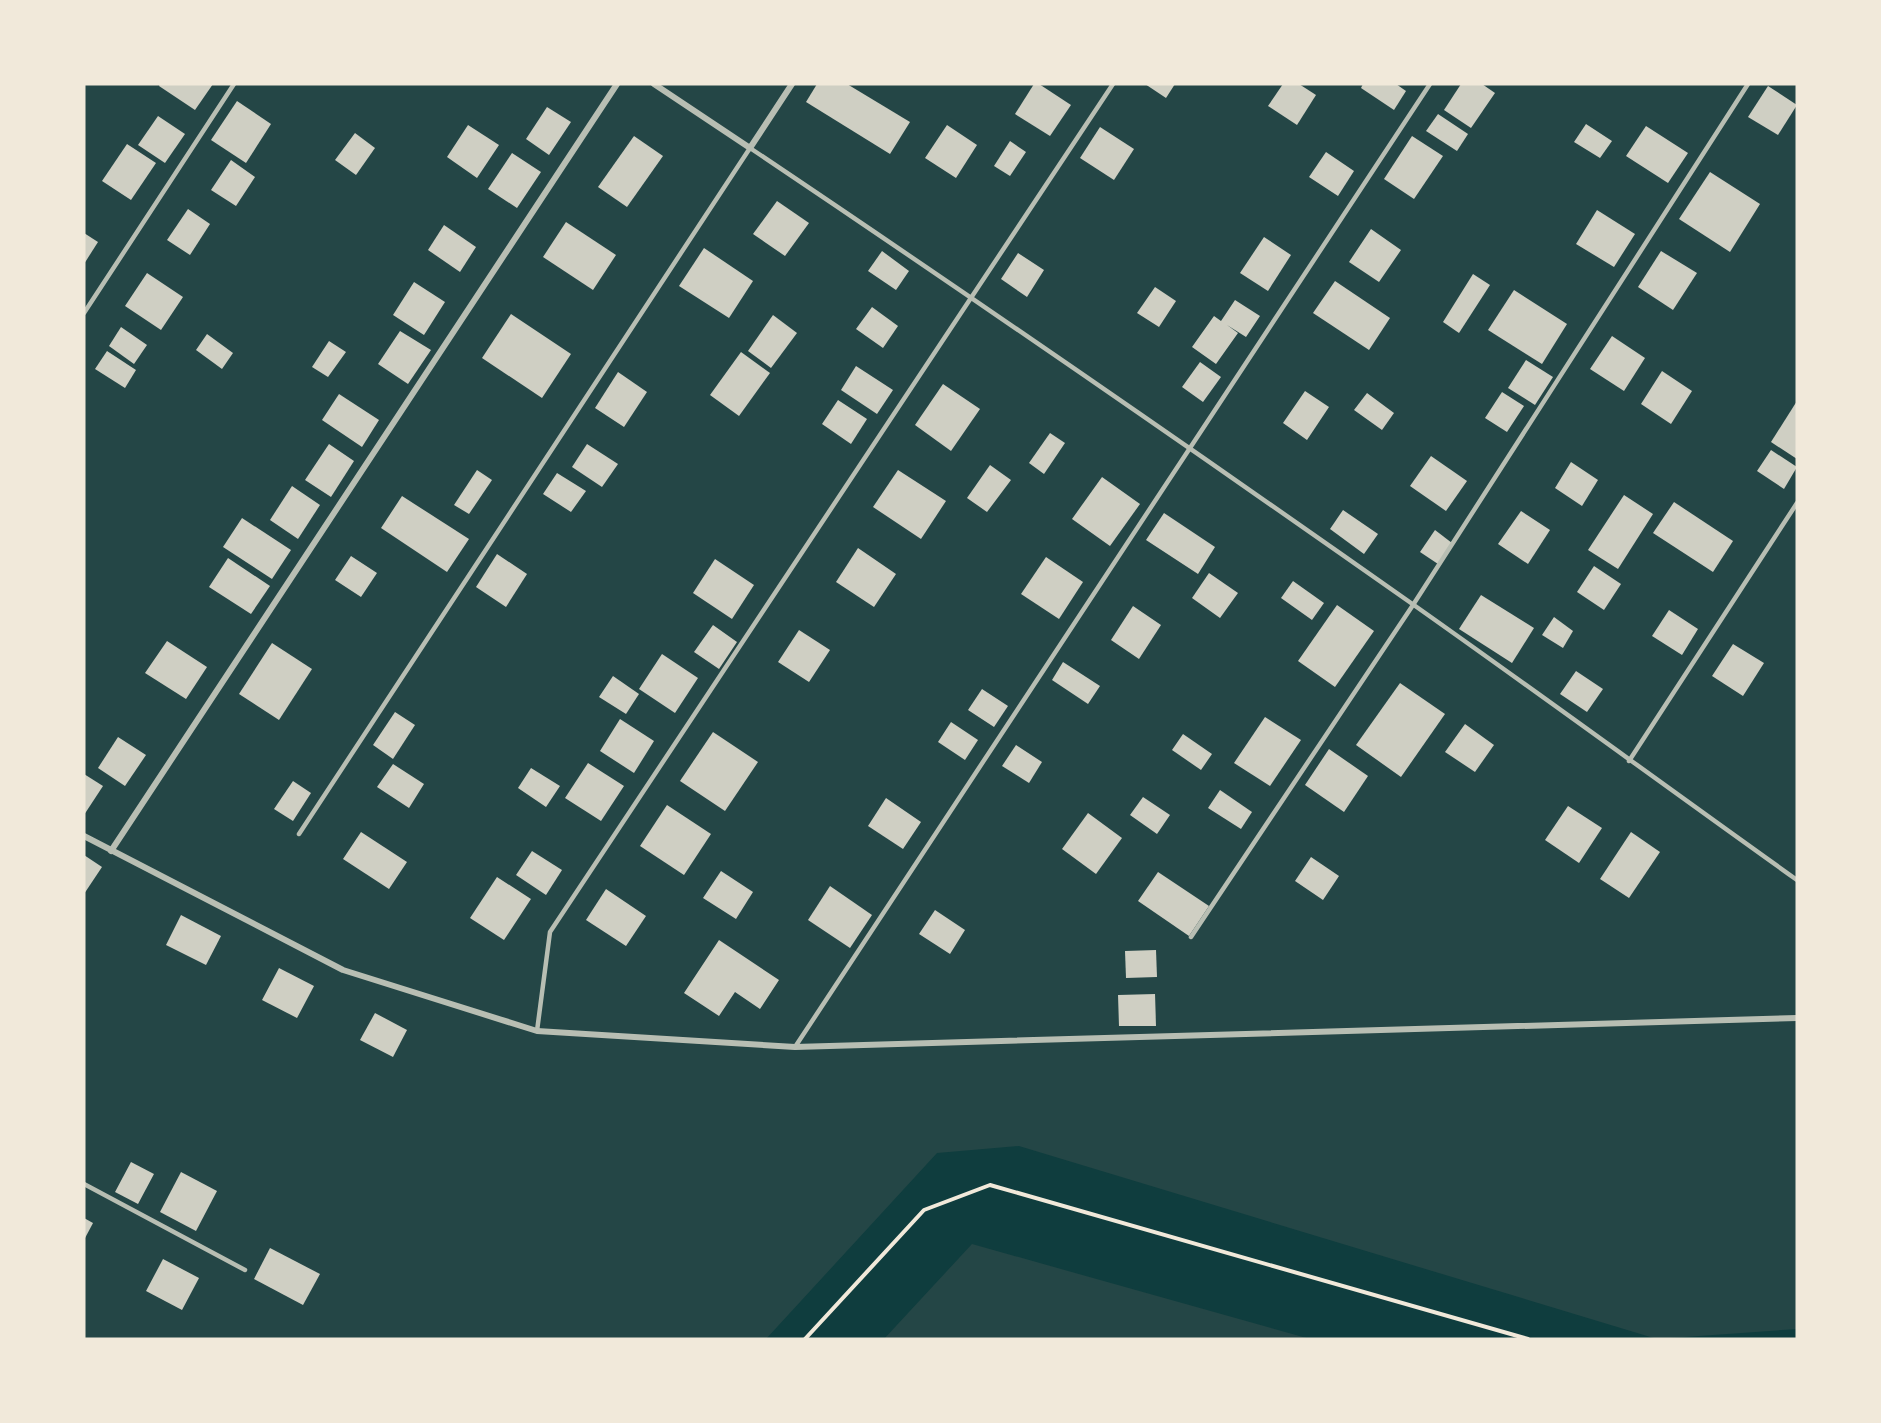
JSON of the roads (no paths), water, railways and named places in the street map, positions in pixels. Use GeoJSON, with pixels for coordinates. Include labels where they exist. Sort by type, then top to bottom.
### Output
{"type":"FeatureCollection","features":[{"type":"Feature","properties":{"kind":"street"},"geometry":{"type":"LineString","coordinates":[[111,851],[616,84]]}},
{"type":"Feature","properties":{"kind":"street"},"geometry":{"type":"LineString","coordinates":[[654,84],[750,148],[792,84]]}},
{"type":"Feature","properties":{"kind":"street"},"geometry":{"type":"LineString","coordinates":[[84,836],[343,970],[537,1031],[795,1047],[1797,1018]]}},
{"type":"Feature","properties":{"kind":"lane"},"geometry":{"type":"LineString","coordinates":[[84,313],[234,84]]}},
{"type":"Feature","properties":{"kind":"lane"},"geometry":{"type":"LineString","coordinates":[[537,1031],[550,932],[1113,84]]}},
{"type":"Feature","properties":{"kind":"lane"},"geometry":{"type":"LineString","coordinates":[[795,1047],[1430,84]]}},
{"type":"Feature","properties":{"kind":"lane"},"geometry":{"type":"LineString","coordinates":[[1191,937],[1413,605],[1748,84]]}},
{"type":"Feature","properties":{"kind":"lane"},"geometry":{"type":"LineString","coordinates":[[299,834],[750,148],[1189,448],[1797,880]]}},
{"type":"Feature","properties":{"kind":"lane"},"geometry":{"type":"LineString","coordinates":[[1629,761],[1797,503]]}},
{"type":"Feature","properties":{"kind":"lane"},"geometry":{"type":"LineString","coordinates":[[84,1184],[245,1270]]}}]}
